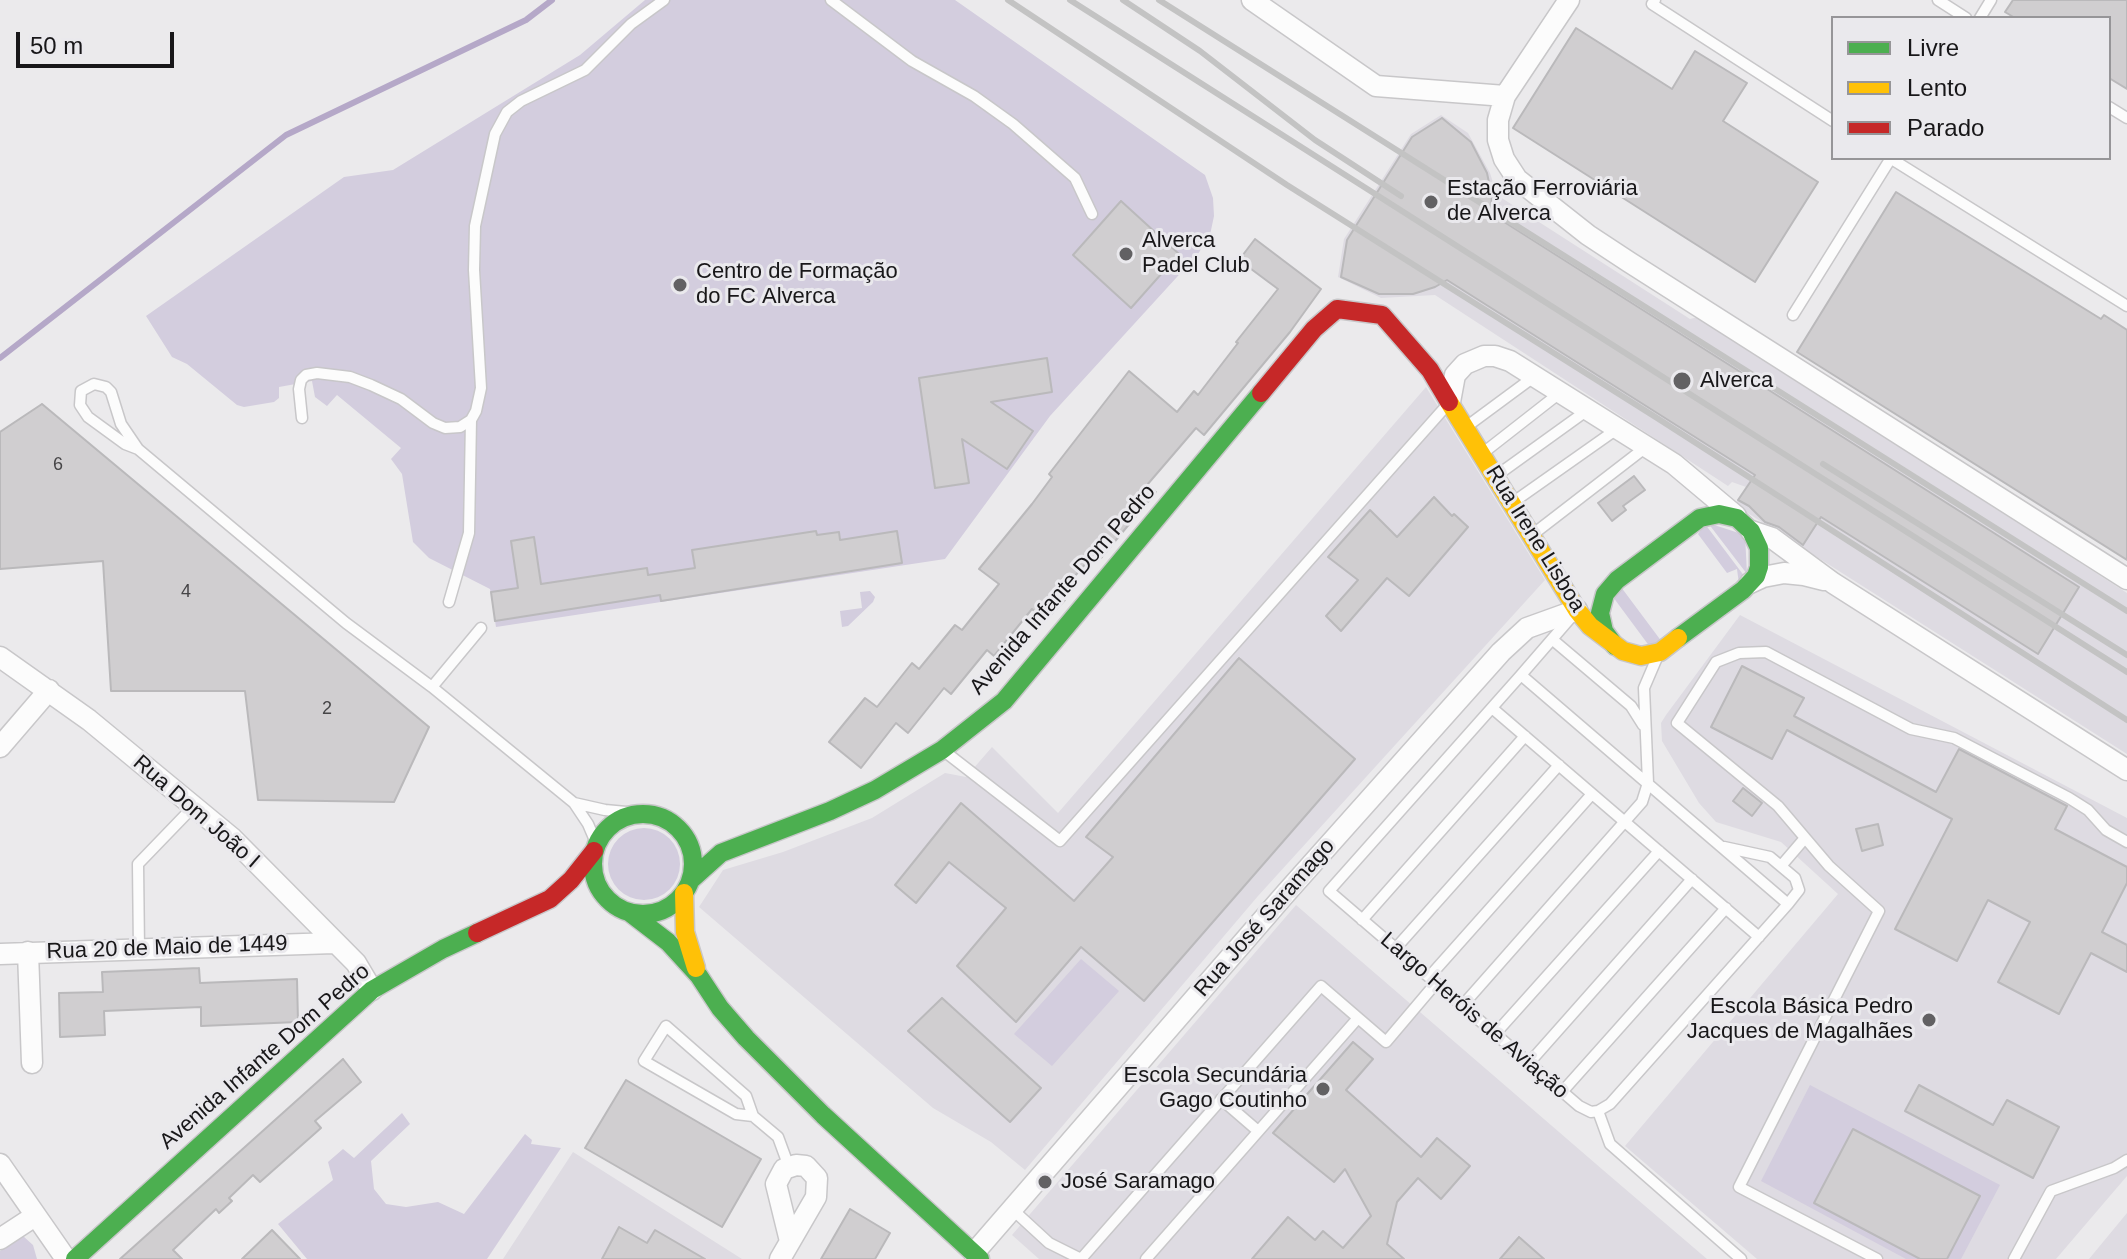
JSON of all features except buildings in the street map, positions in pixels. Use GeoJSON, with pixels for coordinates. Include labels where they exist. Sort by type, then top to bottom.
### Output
{"type":"FeatureCollection","features":[{"type":"Feature","properties":{"kind":"street"},"geometry":{"type":"LineString","coordinates":[[1252,0],[1376,86],[1505,96]]}},
{"type":"Feature","properties":{"kind":"street"},"geometry":{"type":"LineString","coordinates":[[1569,0],[1505,96],[1498,120],[1498,140],[1504,159],[1517,179],[1557,212],[1681,295],[2127,579]]}},
{"type":"Feature","properties":{"kind":"street","name":"Avenida Infante Dom Pedro"},"geometry":{"type":"LineString","coordinates":[[688,886],[721,853],[864,795],[942,750],[1004,701],[1314,329],[1337,309],[1382,315]]}},
{"type":"Feature","properties":{"kind":"street","name":"Rua Irene Lisboa"},"geometry":{"type":"LineString","coordinates":[[1382,315],[1430,370],[1577,610],[1590,626],[1632,655],[1660,652]]}},
{"type":"Feature","properties":{"kind":"street"},"geometry":{"type":"LineString","coordinates":[[1450,402],[1455,375],[1472,360],[1495,356],[1510,361],[1674,464],[1748,527],[1759,548],[1756,576],[1660,652]]}},
{"type":"Feature","properties":{"kind":"street"},"geometry":{"type":"LineString","coordinates":[[1577,610],[1700,518],[1719,514],[1737,518],[1772,538],[1833,583],[2127,770]]}},
{"type":"Feature","properties":{"kind":"street"},"geometry":{"type":"LineString","coordinates":[[1750,583],[1784,573],[1833,583]]}},
{"type":"Feature","properties":{"kind":"street"},"geometry":{"type":"LineString","coordinates":[[1615,646],[1604,631],[1600,613],[1605,594],[1617,580]]}},
{"type":"Feature","properties":{"kind":"street","name":"Rua José Saramago"},"geometry":{"type":"LineString","coordinates":[[977,1256],[1012,1209],[1286,893],[1501,652],[1527,628],[1577,610]]}},
{"type":"Feature","properties":{"kind":"street","name":"Rua Dom João I"},"geometry":{"type":"LineString","coordinates":[[0,657],[49,690],[232,838],[356,963],[372,990]]}},
{"type":"Feature","properties":{"kind":"street"},"geometry":{"type":"LineString","coordinates":[[0,747],[49,690]]}},
{"type":"Feature","properties":{"kind":"street"},"geometry":{"type":"LineString","coordinates":[[699,976],[685,932],[692,850],[686,837],[677,826],[651,813],[623,817],[610,825],[595,848],[593,867],[596,882],[604,895],[668,942],[699,976],[720,1008],[746,1038],[823,1115],[977,1256]]}},
{"type":"Feature","properties":{"kind":"street","name":"Avenida Infante Dom Pedro"},"geometry":{"type":"LineString","coordinates":[[75,1259],[372,990],[443,949],[550,899],[571,880],[595,848]]}},
{"type":"Feature","properties":{"kind":"street"},"geometry":{"type":"LineString","coordinates":[[622,909],[645,914],[660,912],[674,904],[688,886]]}},
{"type":"Feature","properties":{"kind":"street","name":"Avenida Infante Dom Pedro"},"geometry":{"type":"LineString","coordinates":[[550,899],[579,896],[622,909]]}},
{"type":"Feature","properties":{"kind":"street","name":"Rua 20 de Maio de 1449"},"geometry":{"type":"LineString","coordinates":[[0,954],[334,943]]}},
{"type":"Feature","properties":{"kind":"street"},"geometry":{"type":"LineString","coordinates":[[28,952],[32,1063]]}},
{"type":"Feature","properties":{"kind":"street"},"geometry":{"type":"LineString","coordinates":[[0,1164],[66,1259]]}},
{"type":"Feature","properties":{"kind":"street"},"geometry":{"type":"LineString","coordinates":[[780,1259],[790,1241],[817,1190],[817,1178],[806,1166],[789,1167],[779,1175],[776,1184],[790,1241]]}},
{"type":"Feature","properties":{"kind":"street"},"geometry":{"type":"LineString","coordinates":[[0,1239],[35,1216]]}},
{"type":"Feature","properties":{"kind":"lane"},"geometry":{"type":"LineString","coordinates":[[449,602],[469,533],[471,420],[481,388],[474,270],[475,226],[495,134],[507,112],[521,101],[585,70],[631,24],[664,0]]}},
{"type":"Feature","properties":{"kind":"lane"},"geometry":{"type":"LineString","coordinates":[[831,0],[912,61],[974,96],[1013,124],[1075,178],[1092,214]]}},
{"type":"Feature","properties":{"kind":"lane"},"geometry":{"type":"LineString","coordinates":[[1655,0],[1652,4],[1831,120]]}},
{"type":"Feature","properties":{"kind":"lane"},"geometry":{"type":"LineString","coordinates":[[1938,0],[1963,16]]}},
{"type":"Feature","properties":{"kind":"lane"},"geometry":{"type":"LineString","coordinates":[[1793,315],[1890,160]]}},
{"type":"Feature","properties":{"kind":"lane"},"geometry":{"type":"LineString","coordinates":[[1894,160],[2127,306]]}},
{"type":"Feature","properties":{"kind":"lane"},"geometry":{"type":"LineString","coordinates":[[302,418],[301,380],[306,375],[317,373],[350,377],[371,385],[401,399],[433,423],[445,428],[460,427],[471,420]]}},
{"type":"Feature","properties":{"kind":"lane"},"geometry":{"type":"LineString","coordinates":[[1465,428],[1535,376]]}},
{"type":"Feature","properties":{"kind":"lane"},"geometry":{"type":"LineString","coordinates":[[138,449],[125,444],[88,417],[80,405],[81,391],[94,384],[106,387],[111,392],[121,424],[138,449],[346,623],[432,687],[574,803],[588,824],[595,848]]}},
{"type":"Feature","properties":{"kind":"lane"},"geometry":{"type":"LineString","coordinates":[[1481,454],[1561,392]]}},
{"type":"Feature","properties":{"kind":"lane"},"geometry":{"type":"LineString","coordinates":[[942,750],[1060,841],[1450,402]]}},
{"type":"Feature","properties":{"kind":"lane"},"geometry":{"type":"LineString","coordinates":[[1495,476],[1589,409]]}},
{"type":"Feature","properties":{"kind":"lane"},"geometry":{"type":"LineString","coordinates":[[1512,503],[1619,428]]}},
{"type":"Feature","properties":{"kind":"lane"},"geometry":{"type":"LineString","coordinates":[[1532,535],[1647,446]]}},
{"type":"Feature","properties":{"kind":"lane","name":"Largo Heróis de Aviação"},"geometry":{"type":"LineString","coordinates":[[1577,610],[1329,891],[1562,1092],[1585,1110],[1598,1111]]}},
{"type":"Feature","properties":{"kind":"lane"},"geometry":{"type":"LineString","coordinates":[[432,687],[481,628]]}},
{"type":"Feature","properties":{"kind":"lane"},"geometry":{"type":"LineString","coordinates":[[1553,640],[1631,706],[1640,719],[1645,735]]}},
{"type":"Feature","properties":{"kind":"lane"},"geometry":{"type":"LineString","coordinates":[[1877,1259],[1739,1187],[1879,911],[1829,866],[1778,806],[1677,723],[1710,670],[1726,656],[1750,651],[1766,652],[1911,729],[1954,738],[2081,804],[2106,830],[2127,842]]}},
{"type":"Feature","properties":{"kind":"lane"},"geometry":{"type":"LineString","coordinates":[[1462,1006],[1642,802],[1648,783],[1644,688],[1660,652]]}},
{"type":"Feature","properties":{"kind":"lane"},"geometry":{"type":"LineString","coordinates":[[1521,675],[1788,904]]}},
{"type":"Feature","properties":{"kind":"lane"},"geometry":{"type":"LineString","coordinates":[[1492,708],[1759,937]]}},
{"type":"Feature","properties":{"kind":"lane"},"geometry":{"type":"LineString","coordinates":[[1362,920],[1525,736]]}},
{"type":"Feature","properties":{"kind":"lane"},"geometry":{"type":"LineString","coordinates":[[1395,949],[1559,765]]}},
{"type":"Feature","properties":{"kind":"lane"},"geometry":{"type":"LineString","coordinates":[[1012,1209],[1049,1243],[1081,1259],[1321,986],[1386,1042],[1432,980],[1592,794]]}},
{"type":"Feature","properties":{"kind":"lane"},"geometry":{"type":"LineString","coordinates":[[574,803],[637,813]]}},
{"type":"Feature","properties":{"kind":"lane"},"geometry":{"type":"LineString","coordinates":[[139,950],[138,864],[193,807]]}},
{"type":"Feature","properties":{"kind":"lane"},"geometry":{"type":"LineString","coordinates":[[1781,866],[1805,838]]}},
{"type":"Feature","properties":{"kind":"lane"},"geometry":{"type":"LineString","coordinates":[[1721,846],[1763,854],[1781,866],[1798,884],[1796,895],[1610,1104],[1598,1111],[1610,1144],[1741,1259]]}},
{"type":"Feature","properties":{"kind":"lane"},"geometry":{"type":"LineString","coordinates":[[1495,1034],[1659,851]]}},
{"type":"Feature","properties":{"kind":"lane"},"geometry":{"type":"LineString","coordinates":[[1529,1063],[1692,879]]}},
{"type":"Feature","properties":{"kind":"lane"},"geometry":{"type":"LineString","coordinates":[[1562,1092],[1726,908]]}},
{"type":"Feature","properties":{"kind":"lane"},"geometry":{"type":"LineString","coordinates":[[1146,1259],[1358,1018]]}},
{"type":"Feature","properties":{"kind":"lane"},"geometry":{"type":"LineString","coordinates":[[753,1116],[736,1114],[644,1061],[666,1026],[746,1096],[753,1116],[778,1137],[789,1167]]}},
{"type":"Feature","properties":{"kind":"lane"},"geometry":{"type":"LineString","coordinates":[[1221,1099],[1258,1131]]}},
{"type":"Feature","properties":{"kind":"lane"},"geometry":{"type":"LineString","coordinates":[[2014,1259],[2051,1191],[2114,1168],[2127,1160]]}},
{"type":"Feature","properties":{"kind":"shaded area","name":"Centro de Formação do FC Alverca"},"geometry":{"type":"Polygon","coordinates":[[[645,0],[955,0],[1205,175],[1213,198],[1214,216],[1210,235],[1198,254],[1050,416],[945,559],[496,627],[490,589],[429,558],[413,542],[402,474],[391,459],[401,448],[337,395],[327,406],[315,397],[312,381],[279,387],[279,398],[274,402],[244,407],[237,405],[187,364],[172,357],[146,316],[344,177],[393,170],[580,55],[645,0]]]}},
{"type":"Feature","properties":{"kind":"shaded area"},"geometry":{"type":"Polygon","coordinates":[[[1441,115],[1468,133],[1490,173],[1497,195],[1690,319],[1698,317],[2127,593],[2127,754],[1735,505],[1746,487],[1732,482],[1728,486],[1435,295],[1381,298],[1338,277],[1344,239],[1411,134],[1441,115]]]}},
{"type":"Feature","properties":{"kind":"shaded area"},"geometry":{"type":"Polygon","coordinates":[[[1426,387],[1545,580],[1258,896],[1025,1170],[991,1142],[933,1108],[699,907],[723,870],[783,852],[872,818],[945,773],[966,777],[992,747],[1058,813],[1426,387]]]}},
{"type":"Feature","properties":{"kind":"shaded area"},"geometry":{"type":"Polygon","coordinates":[[[1708,523],[1745,535],[1747,574],[1708,523]]]}},
{"type":"Feature","properties":{"kind":"shaded area"},"geometry":{"type":"Polygon","coordinates":[[[1705,524],[1745,577],[1739,584],[1737,569],[1727,573],[1698,534],[1705,524]]]}},
{"type":"Feature","properties":{"kind":"shaded area"},"geometry":{"type":"Polygon","coordinates":[[[1621,587],[1662,642],[1650,647],[1613,597],[1621,587]]]}},
{"type":"Feature","properties":{"kind":"shaded area"},"geometry":{"type":"Polygon","coordinates":[[[870,591],[875,597],[873,602],[848,626],[842,627],[840,611],[862,608],[860,592],[870,591]]]}},
{"type":"Feature","properties":{"kind":"shaded area","name":"Escola Básica Pedro Jacques de Magalhães"},"geometry":{"type":"Polygon","coordinates":[[[1740,615],[2127,818],[2127,1176],[2056,1259],[1757,1259],[1625,1146],[1838,894],[1781,842],[1716,822],[1699,803],[1662,741],[1661,723],[1740,615]]]}},
{"type":"Feature","properties":{"kind":"shaded area"},"geometry":{"type":"Polygon","coordinates":[[[644,828],[664,834],[674,844],[680,864],[674,884],[664,894],[644,900],[624,894],[614,884],[608,864],[614,844],[624,834],[644,828]]]}},
{"type":"Feature","properties":{"kind":"shaded area","name":"Escola Secundária Gago Coutinho"},"geometry":{"type":"Polygon","coordinates":[[[1296,905],[1707,1259],[1039,1259],[1012,1235],[1296,905]]]}},
{"type":"Feature","properties":{"kind":"shaded area"},"geometry":{"type":"Polygon","coordinates":[[[1081,959],[1119,991],[1052,1066],[1014,1034],[1081,959]]]}},
{"type":"Feature","properties":{"kind":"shaded area"},"geometry":{"type":"Polygon","coordinates":[[[1810,1085],[2000,1185],[1961,1259],[1906,1259],[1761,1181],[1810,1085]]]}},
{"type":"Feature","properties":{"kind":"shaded area"},"geometry":{"type":"Polygon","coordinates":[[[402,1113],[410,1124],[371,1161],[374,1189],[386,1204],[406,1207],[438,1202],[464,1214],[525,1134],[532,1140],[531,1144],[561,1148],[487,1259],[307,1259],[278,1224],[333,1180],[328,1162],[343,1149],[354,1158],[402,1113]]]}},
{"type":"Feature","properties":{"kind":"shaded area"},"geometry":{"type":"Polygon","coordinates":[[[573,1152],[742,1259],[503,1259],[573,1152]]]}},
{"type":"Feature","properties":{"kind":"shaded area"},"geometry":{"type":"Polygon","coordinates":[[[2127,1213],[2127,1259],[2089,1259],[2127,1213]]]}},
{"type":"Feature","properties":{"kind":"shaded area"},"geometry":{"type":"Polygon","coordinates":[[[23,1236],[33,1245],[37,1259],[0,1259],[0,1251],[23,1236]]]}},
{"type":"Feature","properties":{"kind":"waterway"},"geometry":{"type":"LineString","coordinates":[[0,358],[286,135],[526,20],[552,0]]}},
{"type":"Feature","properties":{"kind":"railway"},"geometry":{"type":"LineString","coordinates":[[1008,0],[1287,185],[2127,720]]}},
{"type":"Feature","properties":{"kind":"railway"},"geometry":{"type":"LineString","coordinates":[[1070,0],[2127,672]]}},
{"type":"Feature","properties":{"kind":"railway"},"geometry":{"type":"LineString","coordinates":[[1123,0],[1200,51],[1315,140],[1401,196]]}},
{"type":"Feature","properties":{"kind":"railway"},"geometry":{"type":"LineString","coordinates":[[1159,0],[2127,611]]}},
{"type":"Feature","properties":{"kind":"railway"},"geometry":{"type":"LineString","coordinates":[[1823,464],[2127,655]]}},
{"type":"Feature","properties":{"kind":"traffic: fast"},"geometry":{"type":"LineString","coordinates":[[692,879],[721,853],[875,790],[942,750],[1004,701],[1261,393]]}},
{"type":"Feature","properties":{"kind":"traffic: fast"},"geometry":{"type":"LineString","coordinates":[[1615,646],[1604,631],[1600,613],[1605,594],[1617,580],[1700,518],[1719,514],[1737,518],[1751,531],[1759,548],[1756,576],[1743,590],[1678,638]]}},
{"type":"Feature","properties":{"kind":"traffic: fast"},"geometry":{"type":"LineString","coordinates":[[643,814],[662,817],[679,828],[690,845],[693,864],[690,883],[679,900],[662,911],[643,914],[624,911],[607,900],[596,883],[593,864],[596,845],[607,828],[624,817],[643,814]]}},
{"type":"Feature","properties":{"kind":"traffic: fast"},"geometry":{"type":"LineString","coordinates":[[629,912],[668,942],[699,976],[720,1008],[746,1038],[823,1115],[980,1259]]}},
{"type":"Feature","properties":{"kind":"traffic: fast"},"geometry":{"type":"LineString","coordinates":[[75,1259],[372,990],[477,933]]}},
{"type":"Feature","properties":{"kind":"traffic: slow"},"geometry":{"type":"LineString","coordinates":[[1449,402],[1577,610],[1590,626],[1623,651],[1641,656],[1660,652],[1678,638]]}},
{"type":"Feature","properties":{"kind":"traffic: slow"},"geometry":{"type":"LineString","coordinates":[[684,893],[685,932],[696,968]]}},
{"type":"Feature","properties":{"kind":"traffic: jam"},"geometry":{"type":"LineString","coordinates":[[1261,393],[1314,329],[1337,309],[1382,315],[1430,370],[1449,402]]}},
{"type":"Feature","properties":{"kind":"traffic: jam"},"geometry":{"type":"LineString","coordinates":[[477,933],[550,899],[571,880],[594,851]]}},
{"type":"Feature","properties":{"kind":"place","name":"Estação Ferroviária de Alverca"},"geometry":{"type":"Point","coordinates":[1431,202]}},
{"type":"Feature","properties":{"kind":"place","name":"Alverca Padel Club"},"geometry":{"type":"Point","coordinates":[1126,254]}},
{"type":"Feature","properties":{"kind":"place","name":"Centro de Formação do FC Alverca"},"geometry":{"type":"Point","coordinates":[680,285]}},
{"type":"Feature","properties":{"kind":"place","name":"Alverca"},"geometry":{"type":"Point","coordinates":[1682,381]}},
{"type":"Feature","properties":{"kind":"place","name":"Escola Básica Pedro Jacques de Magalhães"},"geometry":{"type":"Point","coordinates":[1929,1020]}},
{"type":"Feature","properties":{"kind":"place","name":"Escola Secundária Gago Coutinho"},"geometry":{"type":"Point","coordinates":[1323,1089]}},
{"type":"Feature","properties":{"kind":"place","name":"José Saramago"},"geometry":{"type":"Point","coordinates":[1045,1182]}}]}
